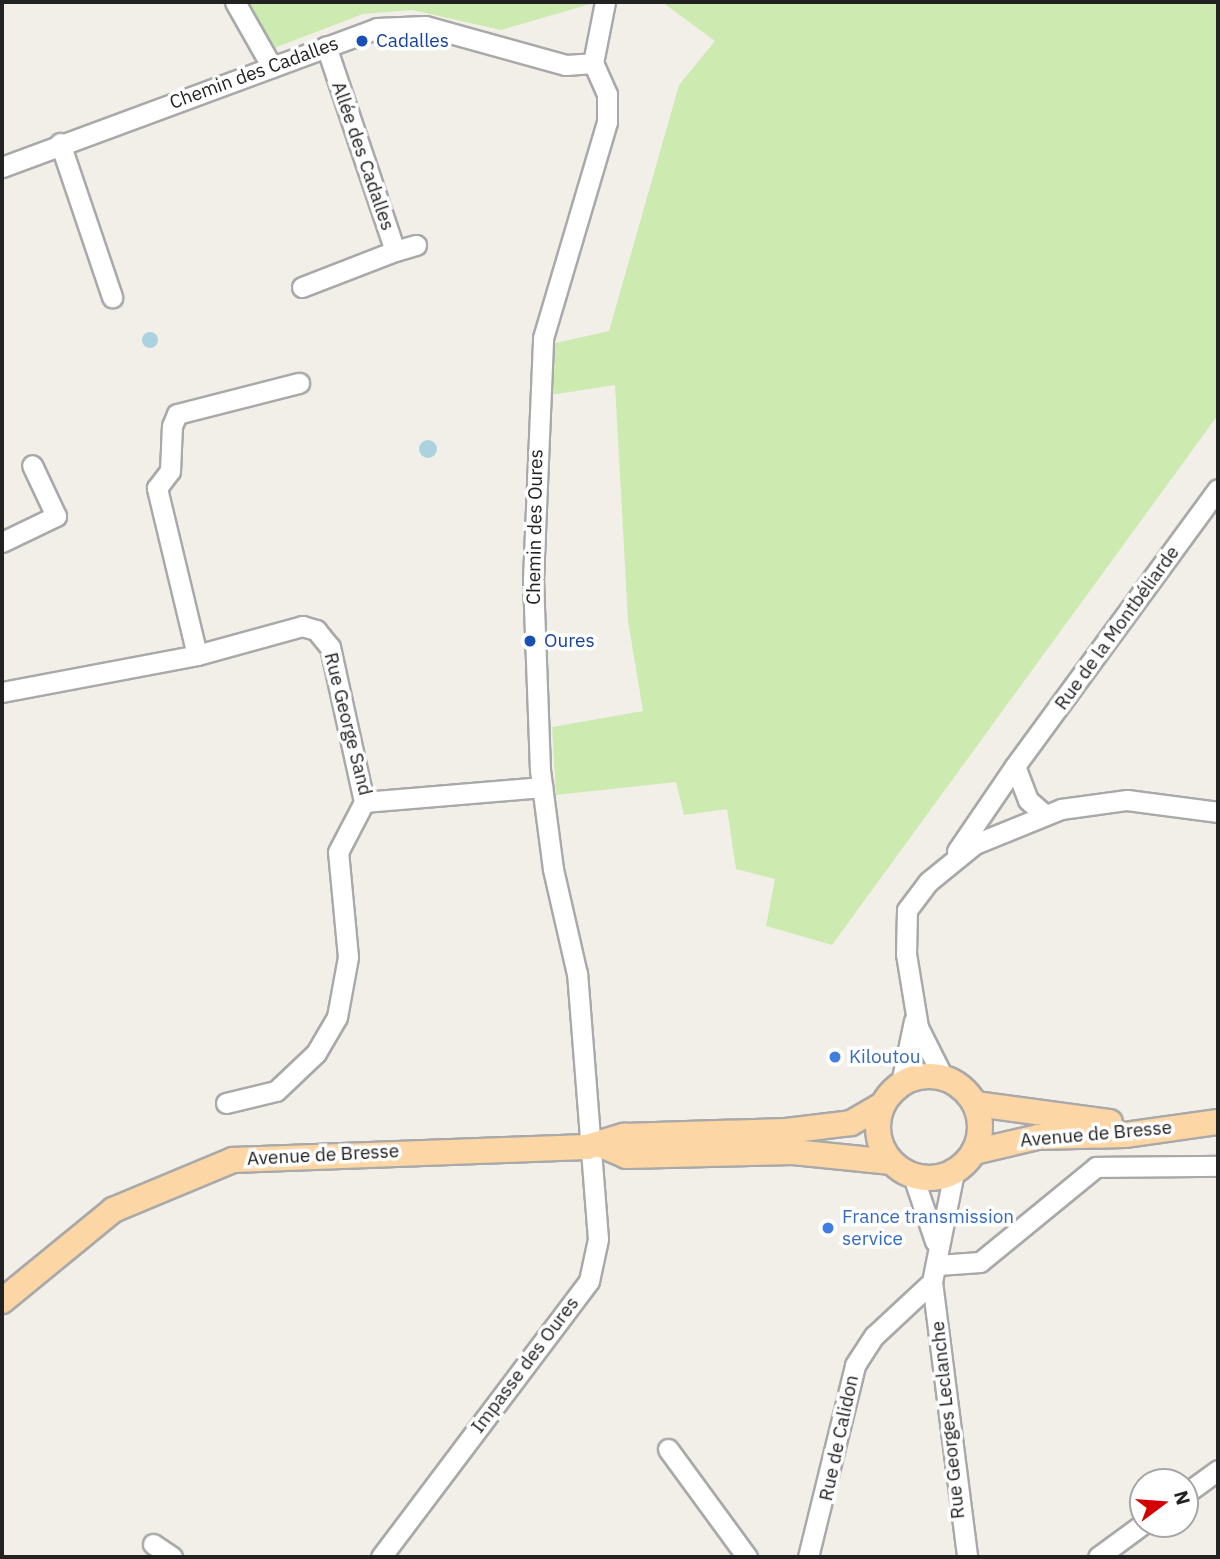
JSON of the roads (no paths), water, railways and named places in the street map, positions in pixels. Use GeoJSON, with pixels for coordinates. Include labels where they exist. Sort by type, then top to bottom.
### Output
{"type":"FeatureCollection","features":[{"type":"Feature","properties":{"kind":"main road"},"geometry":{"type":"LineString","coordinates":[[943,1077],[975,1104],[980,1136],[974,1152],[954,1172],[913,1176],[891,1162],[878,1135],[882,1105],[901,1083],[943,1077]]}},
{"type":"Feature","properties":{"kind":"main road","name":"Avenue de Bresse"},"geometry":{"type":"LineString","coordinates":[[975,1104],[1097,1122],[1218,1121]]}},
{"type":"Feature","properties":{"kind":"main road","name":"Avenue de Bresse"},"geometry":{"type":"LineString","coordinates":[[595,1147],[624,1136],[831,1126],[882,1105]]}},
{"type":"Feature","properties":{"kind":"main road","name":"Avenue de Bresse"},"geometry":{"type":"LineString","coordinates":[[974,1152],[1038,1137],[1125,1135],[1218,1121]]}},
{"type":"Feature","properties":{"kind":"main road","name":"Avenue de Bresse"},"geometry":{"type":"LineString","coordinates":[[2,1301],[114,1210],[233,1160],[595,1147],[626,1156],[793,1152],[891,1162]]}},
{"type":"Feature","properties":{"kind":"street"},"geometry":{"type":"LineString","coordinates":[[235,2],[272,67]]}},
{"type":"Feature","properties":{"kind":"street"},"geometry":{"type":"LineString","coordinates":[[593,63],[605,2]]}},
{"type":"Feature","properties":{"kind":"street","name":"Chemin des Cadalles"},"geometry":{"type":"LineString","coordinates":[[2,167],[60,143],[377,28],[425,26],[566,65],[593,63]]}},
{"type":"Feature","properties":{"kind":"street","name":"Allée des Cadalles"},"geometry":{"type":"LineString","coordinates":[[302,287],[395,251],[327,46]]}},
{"type":"Feature","properties":{"kind":"street","name":"Chemin des Oures"},"geometry":{"type":"LineString","coordinates":[[593,63],[607,94],[607,122],[548,309],[537,417],[533,580],[542,787],[577,974],[595,1147]]}},
{"type":"Feature","properties":{"kind":"street"},"geometry":{"type":"LineString","coordinates":[[60,143],[112,297]]}},
{"type":"Feature","properties":{"kind":"street"},"geometry":{"type":"LineString","coordinates":[[395,251],[416,245]]}},
{"type":"Feature","properties":{"kind":"street"},"geometry":{"type":"LineString","coordinates":[[197,655],[157,488],[170,471],[172,426],[177,414],[299,383]]}},
{"type":"Feature","properties":{"kind":"street"},"geometry":{"type":"LineString","coordinates":[[2,542],[56,516],[32,465]]}},
{"type":"Feature","properties":{"kind":"street","name":"Rue de la Montbéliarde"},"geometry":{"type":"LineString","coordinates":[[949,862],[1015,766],[1218,489]]}},
{"type":"Feature","properties":{"kind":"street","name":"Rue George Sand"},"geometry":{"type":"LineString","coordinates":[[2,692],[197,655],[302,626],[316,630],[330,648],[364,802],[542,787]]}},
{"type":"Feature","properties":{"kind":"street"},"geometry":{"type":"LineString","coordinates":[[1015,766],[1028,800],[1043,813]]}},
{"type":"Feature","properties":{"kind":"street"},"geometry":{"type":"LineString","coordinates":[[901,1083],[912,1045],[913,1003],[907,909],[949,862],[1000,830],[1043,813],[1127,800],[1218,812]]}},
{"type":"Feature","properties":{"kind":"street"},"geometry":{"type":"LineString","coordinates":[[226,1103],[276,1091],[316,1053],[337,1017],[348,957],[338,852],[364,802]]}},
{"type":"Feature","properties":{"kind":"street"},"geometry":{"type":"LineString","coordinates":[[913,1003],[943,1077]]}},
{"type":"Feature","properties":{"kind":"street","name":"Impasse des Oures"},"geometry":{"type":"LineString","coordinates":[[381,1557],[589,1280],[598,1239],[595,1147]]}},
{"type":"Feature","properties":{"kind":"street"},"geometry":{"type":"LineString","coordinates":[[935,1273],[980,1262],[1096,1167],[1218,1166]]}},
{"type":"Feature","properties":{"kind":"street"},"geometry":{"type":"LineString","coordinates":[[935,1273],[954,1172]]}},
{"type":"Feature","properties":{"kind":"street"},"geometry":{"type":"LineString","coordinates":[[913,1176],[927,1203],[935,1273]]}},
{"type":"Feature","properties":{"kind":"street","name":"Rue de Calidon"},"geometry":{"type":"LineString","coordinates":[[808,1557],[861,1351],[935,1273]]}},
{"type":"Feature","properties":{"kind":"street","name":"Rue Georges Leclanche"},"geometry":{"type":"LineString","coordinates":[[935,1273],[967,1557]]}},
{"type":"Feature","properties":{"kind":"street"},"geometry":{"type":"LineString","coordinates":[[668,1449],[747,1557]]}},
{"type":"Feature","properties":{"kind":"street"},"geometry":{"type":"LineString","coordinates":[[1199,1484],[1218,1470]]}},
{"type":"Feature","properties":{"kind":"street"},"geometry":{"type":"LineString","coordinates":[[1098,1557],[1129,1534]]}},
{"type":"Feature","properties":{"kind":"street"},"geometry":{"type":"LineString","coordinates":[[153,1544],[172,1557]]}},
{"type":"Feature","properties":{"kind":"water"},"geometry":{"type":"Polygon","coordinates":[[[147,332],[153,332],[158,340],[156,346],[147,348],[142,343],[142,337],[147,332]]]}},
{"type":"Feature","properties":{"kind":"water"},"geometry":{"type":"Polygon","coordinates":[[[428,440],[434,443],[437,449],[434,455],[428,458],[422,455],[419,449],[422,443],[428,440]]]}},
{"type":"Feature","properties":{"kind":"place","name":"Cadalles"},"geometry":{"type":"Point","coordinates":[362,41]}},
{"type":"Feature","properties":{"kind":"place","name":"Oures"},"geometry":{"type":"Point","coordinates":[530,641]}},
{"type":"Feature","properties":{"kind":"place","name":"Kiloutou"},"geometry":{"type":"Point","coordinates":[835,1057]}},
{"type":"Feature","properties":{"kind":"place","name":"France transmission service"},"geometry":{"type":"Point","coordinates":[828,1228]}}]}
